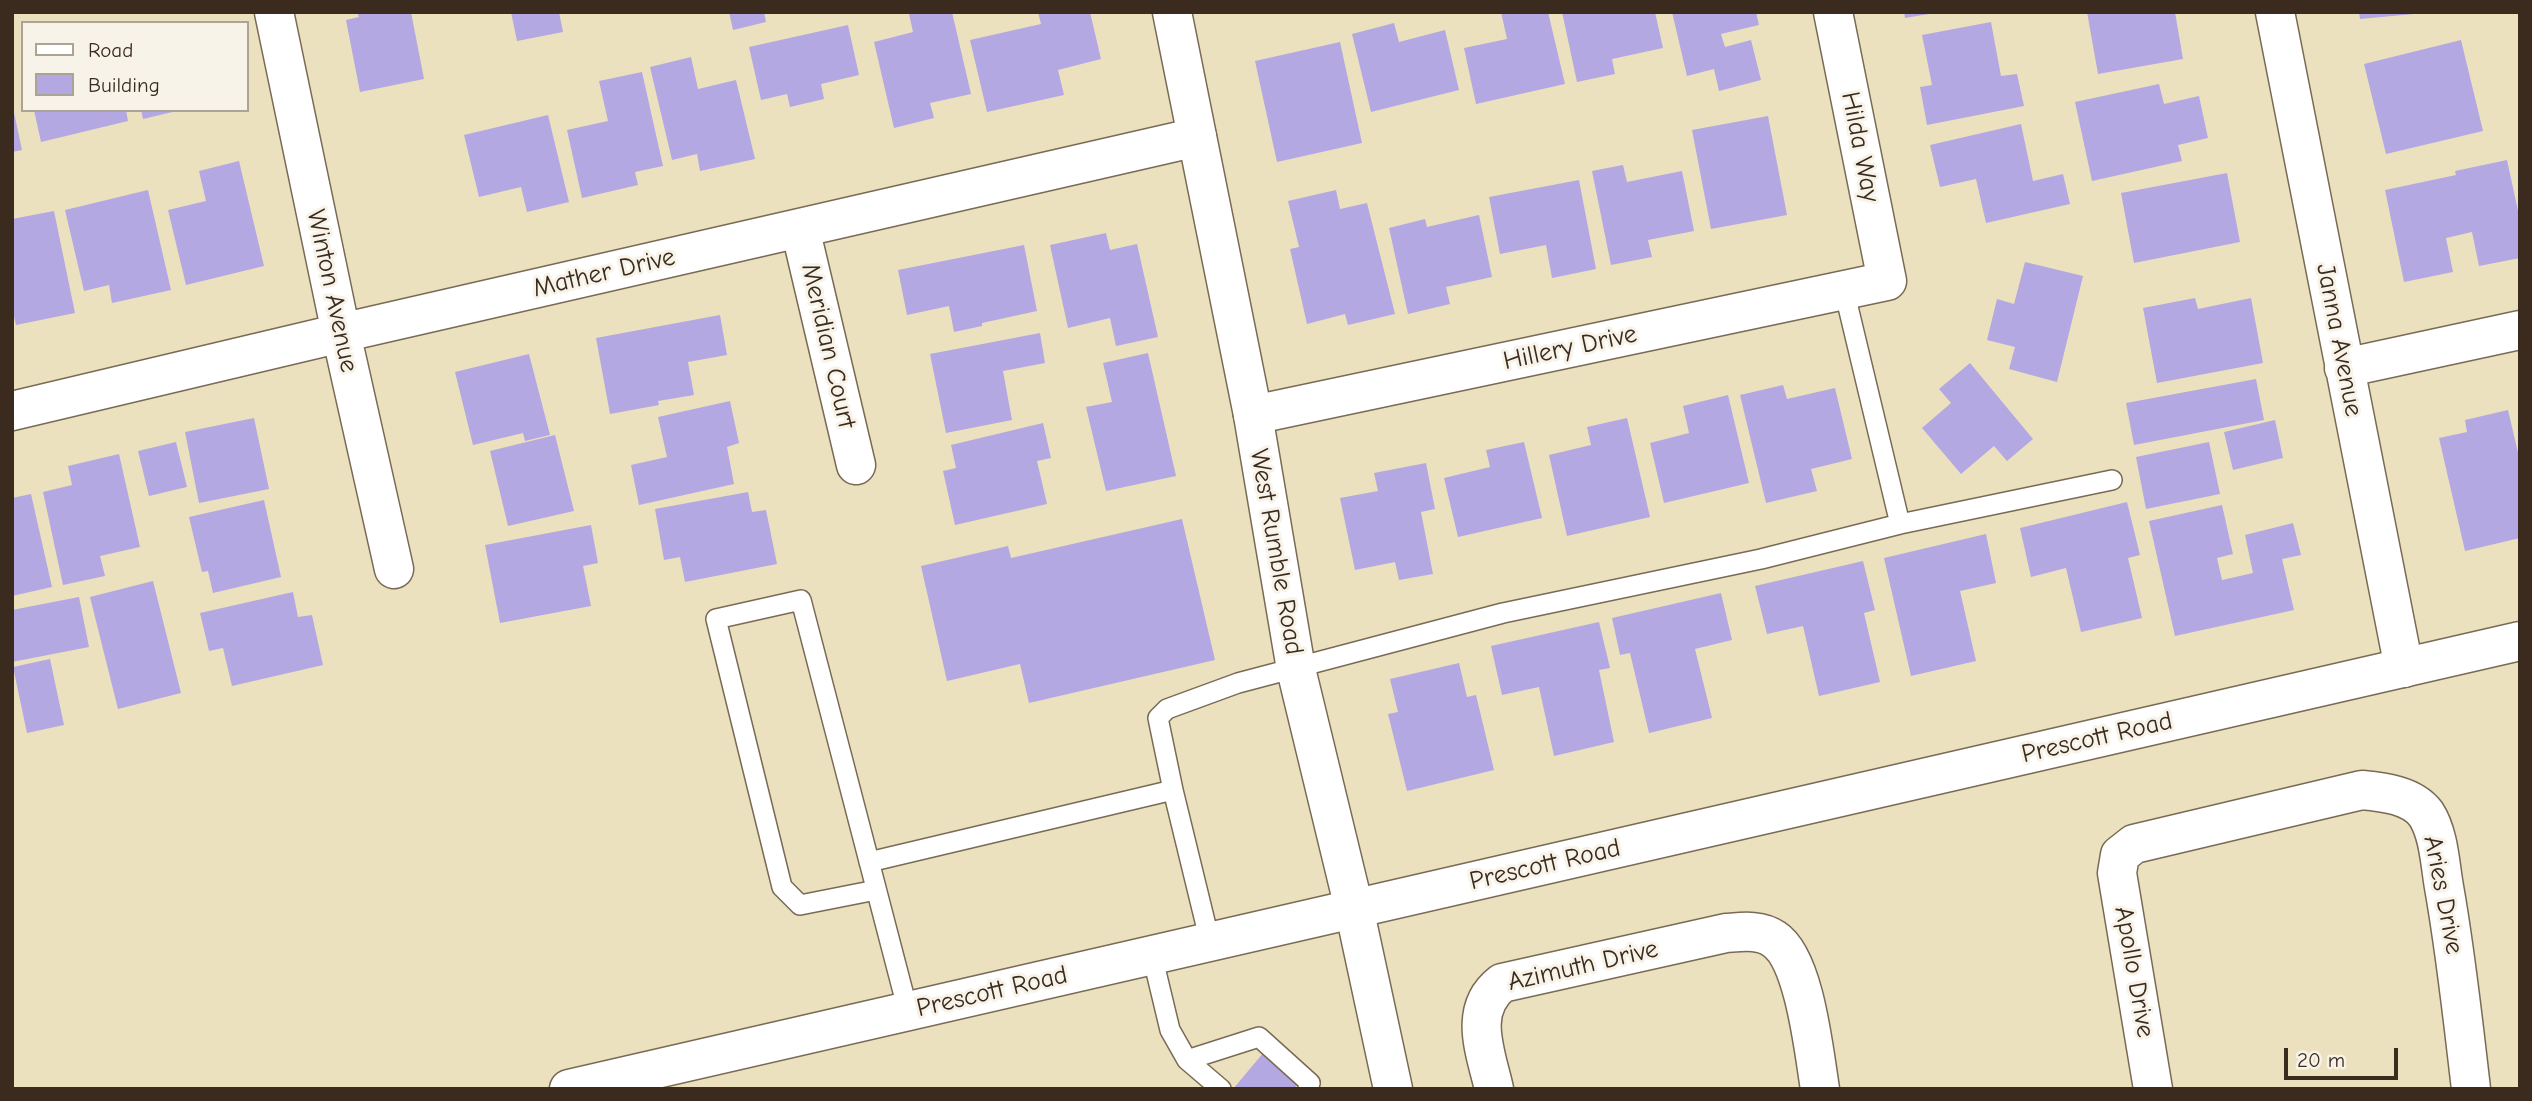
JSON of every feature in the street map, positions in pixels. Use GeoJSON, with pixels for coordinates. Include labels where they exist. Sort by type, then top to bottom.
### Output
{"type":"FeatureCollection","features":[{"type":"Feature","properties":{"kind":"street","name":"Winton Avenue"},"geometry":{"type":"LineString","coordinates":[[274,12],[341,333],[394,569]]}},
{"type":"Feature","properties":{"kind":"street","name":"West Rumble Road"},"geometry":{"type":"LineString","coordinates":[[1172,12],[1253,415],[1296,669],[1354,908],[1393,1089]]}},
{"type":"Feature","properties":{"kind":"street","name":"Hilda Way"},"geometry":{"type":"LineString","coordinates":[[1833,12],[1887,281]]}},
{"type":"Feature","properties":{"kind":"street","name":"Janna Avenue"},"geometry":{"type":"LineString","coordinates":[[2275,12],[2404,667]]}},
{"type":"Feature","properties":{"kind":"street","name":"Mather Drive"},"geometry":{"type":"LineString","coordinates":[[12,411],[1197,137]]}},
{"type":"Feature","properties":{"kind":"street","name":"Meridian Court"},"geometry":{"type":"LineString","coordinates":[[800,228],[856,465]]}},
{"type":"Feature","properties":{"kind":"street","name":"Hillery Drive"},"geometry":{"type":"LineString","coordinates":[[1253,415],[1887,281]]}},
{"type":"Feature","properties":{"kind":"street"},"geometry":{"type":"LineString","coordinates":[[2344,368],[2520,330]]}},
{"type":"Feature","properties":{"kind":"street","name":"Prescott Road"},"geometry":{"type":"LineString","coordinates":[[569,1089],[2520,641]]}},
{"type":"Feature","properties":{"kind":"street","name":"Aries Drive"},"geometry":{"type":"LineString","coordinates":[[2120,855],[2134,844],[2362,790],[2387,792],[2407,800],[2425,813],[2436,839],[2456,957],[2471,1089]]}},
{"type":"Feature","properties":{"kind":"street","name":"Apollo Drive"},"geometry":{"type":"LineString","coordinates":[[2120,855],[2117,873],[2153,1089]]}},
{"type":"Feature","properties":{"kind":"street","name":"Azimuth Drive"},"geometry":{"type":"LineString","coordinates":[[1494,1089],[1482,1037],[1481,1017],[1490,992],[1502,983],[1726,933],[1751,931],[1775,939],[1793,963],[1805,1003],[1820,1089]]}},
{"type":"Feature","properties":{"kind":"lane"},"geometry":{"type":"LineString","coordinates":[[1844,290],[1900,524]]}},
{"type":"Feature","properties":{"kind":"lane"},"geometry":{"type":"LineString","coordinates":[[1210,942],[1158,718],[1167,709],[1238,683],[1503,613],[1761,559],[1900,524],[2112,480]]}},
{"type":"Feature","properties":{"kind":"lane"},"geometry":{"type":"LineString","coordinates":[[876,890],[800,905],[782,887],[716,619],[801,600],[908,1011]]}},
{"type":"Feature","properties":{"kind":"lane"},"geometry":{"type":"LineString","coordinates":[[869,862],[1173,790]]}},
{"type":"Feature","properties":{"kind":"lane"},"geometry":{"type":"LineString","coordinates":[[1152,955],[1170,1030],[1187,1060],[1221,1089]]}},
{"type":"Feature","properties":{"kind":"lane"},"geometry":{"type":"LineString","coordinates":[[1187,1060],[1259,1037],[1310,1083],[1308,1089]]}},
{"type":"Feature","properties":{"kind":"building"},"geometry":{"type":"Polygon","coordinates":[[[357,12],[411,12],[424,79],[360,92],[346,20],[359,17],[357,12]]]}},
{"type":"Feature","properties":{"kind":"building"},"geometry":{"type":"Polygon","coordinates":[[[511,12],[559,12],[563,32],[517,41],[511,12]]]}},
{"type":"Feature","properties":{"kind":"building"},"geometry":{"type":"Polygon","coordinates":[[[729,12],[764,12],[766,22],[733,30],[729,12]]]}},
{"type":"Feature","properties":{"kind":"building"},"geometry":{"type":"Polygon","coordinates":[[[952,12],[971,94],[930,103],[934,118],[894,128],[874,42],[913,32],[909,14],[952,12]]]}},
{"type":"Feature","properties":{"kind":"building"},"geometry":{"type":"Polygon","coordinates":[[[1038,12],[1090,12],[1101,59],[1058,70],[1064,95],[987,112],[970,40],[1041,24],[1038,12]]]}},
{"type":"Feature","properties":{"kind":"building"},"geometry":{"type":"Polygon","coordinates":[[[1501,12],[1548,12],[1565,84],[1476,104],[1464,48],[1507,39],[1501,12]]]}},
{"type":"Feature","properties":{"kind":"building"},"geometry":{"type":"Polygon","coordinates":[[[1562,12],[1655,12],[1663,48],[1612,59],[1615,74],[1577,82],[1562,12]]]}},
{"type":"Feature","properties":{"kind":"building"},"geometry":{"type":"Polygon","coordinates":[[[1672,12],[1756,12],[1759,25],[1721,34],[1725,47],[1751,40],[1761,80],[1719,91],[1714,69],[1687,76],[1672,12]]]}},
{"type":"Feature","properties":{"kind":"building"},"geometry":{"type":"Polygon","coordinates":[[[1904,12],[1929,12],[1929,14],[1905,18],[1904,12]]]}},
{"type":"Feature","properties":{"kind":"building"},"geometry":{"type":"Polygon","coordinates":[[[2087,12],[2175,12],[2183,59],[2098,74],[2087,12]]]}},
{"type":"Feature","properties":{"kind":"building"},"geometry":{"type":"Polygon","coordinates":[[[2359,12],[2414,12],[2414,14],[2360,19],[2359,12]]]}},
{"type":"Feature","properties":{"kind":"building"},"geometry":{"type":"Polygon","coordinates":[[[1991,22],[2001,76],[2017,74],[2024,106],[1927,125],[1920,87],[1932,85],[1922,35],[1991,22]]]}},
{"type":"Feature","properties":{"kind":"building"},"geometry":{"type":"Polygon","coordinates":[[[1394,23],[1399,42],[1445,30],[1459,90],[1371,112],[1352,34],[1394,23]]]}},
{"type":"Feature","properties":{"kind":"building"},"geometry":{"type":"Polygon","coordinates":[[[848,25],[859,75],[821,84],[824,99],[790,107],[787,94],[761,100],[749,47],[848,25]]]}},
{"type":"Feature","properties":{"kind":"building"},"geometry":{"type":"Polygon","coordinates":[[[2461,40],[2483,131],[2386,154],[2364,64],[2461,40]]]}},
{"type":"Feature","properties":{"kind":"building"},"geometry":{"type":"Polygon","coordinates":[[[1340,42],[1362,143],[1277,162],[1255,61],[1340,42]]]}},
{"type":"Feature","properties":{"kind":"building"},"geometry":{"type":"Polygon","coordinates":[[[691,57],[698,89],[736,80],[755,159],[700,171],[697,154],[672,160],[650,67],[691,57]]]}},
{"type":"Feature","properties":{"kind":"building"},"geometry":{"type":"Polygon","coordinates":[[[642,72],[663,166],[635,172],[638,185],[582,198],[567,130],[608,121],[599,81],[642,72]]]}},
{"type":"Feature","properties":{"kind":"building"},"geometry":{"type":"Polygon","coordinates":[[[2159,84],[2164,104],[2199,96],[2208,138],[2178,145],[2182,161],[2092,181],[2075,102],[2159,84]]]}},
{"type":"Feature","properties":{"kind":"building"},"geometry":{"type":"Polygon","coordinates":[[[12,103],[22,150],[12,152],[12,103]]]}},
{"type":"Feature","properties":{"kind":"building"},"geometry":{"type":"Polygon","coordinates":[[[34,112],[126,112],[128,121],[41,142],[34,112]]]}},
{"type":"Feature","properties":{"kind":"building"},"geometry":{"type":"Polygon","coordinates":[[[141,112],[173,112],[143,119],[141,112]]]}},
{"type":"Feature","properties":{"kind":"building"},"geometry":{"type":"Polygon","coordinates":[[[548,115],[569,202],[527,212],[521,187],[479,197],[464,135],[548,115]]]}},
{"type":"Feature","properties":{"kind":"building"},"geometry":{"type":"Polygon","coordinates":[[[1768,116],[1787,215],[1711,229],[1692,130],[1768,116]]]}},
{"type":"Feature","properties":{"kind":"building"},"geometry":{"type":"Polygon","coordinates":[[[2021,124],[2033,181],[2063,174],[2070,204],[1986,223],[1976,179],[1940,187],[1930,145],[2021,124]]]}},
{"type":"Feature","properties":{"kind":"building"},"geometry":{"type":"Polygon","coordinates":[[[2507,160],[2520,220],[2520,258],[2479,266],[2472,232],[2446,238],[2453,272],[2404,282],[2385,190],[2456,175],[2455,171],[2507,160]]]}},
{"type":"Feature","properties":{"kind":"building"},"geometry":{"type":"Polygon","coordinates":[[[239,161],[264,266],[186,285],[168,210],[206,201],[199,171],[239,161]]]}},
{"type":"Feature","properties":{"kind":"building"},"geometry":{"type":"Polygon","coordinates":[[[1623,165],[1627,182],[1682,171],[1694,231],[1648,240],[1652,257],[1611,265],[1592,171],[1623,165]]]}},
{"type":"Feature","properties":{"kind":"building"},"geometry":{"type":"Polygon","coordinates":[[[2227,173],[2240,242],[2134,263],[2121,193],[2227,173]]]}},
{"type":"Feature","properties":{"kind":"building"},"geometry":{"type":"Polygon","coordinates":[[[1579,180],[1596,269],[1552,278],[1546,245],[1500,254],[1489,197],[1579,180]]]}},
{"type":"Feature","properties":{"kind":"building"},"geometry":{"type":"Polygon","coordinates":[[[148,190],[171,290],[112,303],[109,285],[84,291],[65,210],[148,190]]]}},
{"type":"Feature","properties":{"kind":"building"},"geometry":{"type":"Polygon","coordinates":[[[1336,190],[1340,209],[1367,203],[1395,314],[1348,325],[1345,314],[1307,324],[1290,249],[1299,247],[1288,201],[1336,190]]]}},
{"type":"Feature","properties":{"kind":"building"},"geometry":{"type":"Polygon","coordinates":[[[54,211],[75,313],[16,325],[12,308],[12,219],[54,211]]]}},
{"type":"Feature","properties":{"kind":"building"},"geometry":{"type":"Polygon","coordinates":[[[1479,215],[1492,277],[1446,287],[1450,304],[1408,314],[1389,228],[1425,219],[1427,227],[1479,215]]]}},
{"type":"Feature","properties":{"kind":"building"},"geometry":{"type":"Polygon","coordinates":[[[1106,233],[1110,250],[1137,244],[1158,337],[1116,346],[1110,318],[1068,328],[1050,245],[1106,233]]]}},
{"type":"Feature","properties":{"kind":"building"},"geometry":{"type":"Polygon","coordinates":[[[1024,245],[1037,311],[954,332],[949,306],[907,315],[898,270],[1024,245]]]}},
{"type":"Feature","properties":{"kind":"building"},"geometry":{"type":"Polygon","coordinates":[[[2025,262],[2083,276],[2057,382],[2009,369],[2015,347],[1987,340],[1997,299],[2014,304],[2025,262]]]}},
{"type":"Feature","properties":{"kind":"building"},"geometry":{"type":"Polygon","coordinates":[[[2195,298],[2198,309],[2251,298],[2263,363],[2157,383],[2143,308],[2195,298]]]}},
{"type":"Feature","properties":{"kind":"building"},"geometry":{"type":"Polygon","coordinates":[[[720,315],[727,355],[688,362],[694,395],[610,414],[596,338],[720,315]]]}},
{"type":"Feature","properties":{"kind":"building"},"geometry":{"type":"Polygon","coordinates":[[[1040,333],[1045,363],[1003,371],[1012,420],[946,433],[930,354],[1040,333]]]}},
{"type":"Feature","properties":{"kind":"building"},"geometry":{"type":"Polygon","coordinates":[[[1148,353],[1176,476],[1106,491],[1086,407],[1112,402],[1103,363],[1148,353]]]}},
{"type":"Feature","properties":{"kind":"building"},"geometry":{"type":"Polygon","coordinates":[[[529,354],[550,435],[525,441],[523,433],[473,445],[455,372],[529,354]]]}},
{"type":"Feature","properties":{"kind":"building"},"geometry":{"type":"Polygon","coordinates":[[[1970,363],[2033,439],[2007,461],[1994,446],[1961,474],[1922,428],[1951,403],[1939,389],[1970,363]]]}},
{"type":"Feature","properties":{"kind":"building"},"geometry":{"type":"Polygon","coordinates":[[[2256,379],[2264,420],[2134,445],[2126,403],[2256,379]]]}},
{"type":"Feature","properties":{"kind":"building"},"geometry":{"type":"Polygon","coordinates":[[[1783,385],[1787,399],[1835,388],[1852,459],[1811,469],[1817,491],[1766,503],[1740,395],[1783,385]]]}},
{"type":"Feature","properties":{"kind":"building"},"geometry":{"type":"Polygon","coordinates":[[[1728,395],[1749,483],[1664,503],[1650,443],[1689,433],[1683,406],[1728,395]]]}},
{"type":"Feature","properties":{"kind":"building"},"geometry":{"type":"Polygon","coordinates":[[[730,401],[739,443],[727,447],[734,484],[639,505],[631,465],[667,457],[658,417],[730,401]]]}},
{"type":"Feature","properties":{"kind":"building"},"geometry":{"type":"Polygon","coordinates":[[[2508,410],[2520,461],[2520,538],[2465,551],[2439,438],[2467,432],[2465,420],[2508,410]]]}},
{"type":"Feature","properties":{"kind":"building"},"geometry":{"type":"Polygon","coordinates":[[[254,418],[269,489],[199,503],[185,432],[254,418]]]}},
{"type":"Feature","properties":{"kind":"building"},"geometry":{"type":"Polygon","coordinates":[[[1627,418],[1650,517],[1567,536],[1549,455],[1591,445],[1587,427],[1627,418]]]}},
{"type":"Feature","properties":{"kind":"building"},"geometry":{"type":"Polygon","coordinates":[[[2275,420],[2283,458],[2233,470],[2224,432],[2275,420]]]}},
{"type":"Feature","properties":{"kind":"building"},"geometry":{"type":"Polygon","coordinates":[[[1043,423],[1051,458],[1037,461],[1047,504],[955,525],[943,471],[956,468],[951,445],[1043,423]]]}},
{"type":"Feature","properties":{"kind":"building"},"geometry":{"type":"Polygon","coordinates":[[[555,435],[574,511],[508,526],[490,451],[555,435]]]}},
{"type":"Feature","properties":{"kind":"building"},"geometry":{"type":"Polygon","coordinates":[[[176,442],[187,487],[149,496],[138,451],[176,442]]]}},
{"type":"Feature","properties":{"kind":"building"},"geometry":{"type":"Polygon","coordinates":[[[1524,442],[1542,518],[1458,537],[1444,478],[1490,467],[1486,450],[1524,442]]]}},
{"type":"Feature","properties":{"kind":"building"},"geometry":{"type":"Polygon","coordinates":[[[2209,442],[2220,494],[2146,509],[2136,457],[2209,442]]]}},
{"type":"Feature","properties":{"kind":"building"},"geometry":{"type":"Polygon","coordinates":[[[119,454],[140,547],[100,556],[105,576],[63,585],[43,492],[72,485],[68,466],[119,454]]]}},
{"type":"Feature","properties":{"kind":"building"},"geometry":{"type":"Polygon","coordinates":[[[1426,463],[1435,509],[1421,512],[1433,574],[1399,580],[1395,562],[1355,570],[1340,498],[1378,491],[1374,473],[1426,463]]]}},
{"type":"Feature","properties":{"kind":"building"},"geometry":{"type":"Polygon","coordinates":[[[748,492],[752,512],[766,510],[777,564],[685,582],[680,557],[664,560],[655,509],[748,492]]]}},
{"type":"Feature","properties":{"kind":"building"},"geometry":{"type":"Polygon","coordinates":[[[31,494],[52,587],[12,596],[12,498],[31,494]]]}},
{"type":"Feature","properties":{"kind":"building"},"geometry":{"type":"Polygon","coordinates":[[[264,500],[281,577],[213,593],[208,571],[202,572],[189,517],[264,500]]]}},
{"type":"Feature","properties":{"kind":"building"},"geometry":{"type":"Polygon","coordinates":[[[2127,502],[2140,555],[2128,558],[2142,618],[2081,632],[2066,568],[2031,577],[2020,528],[2127,502]]]}},
{"type":"Feature","properties":{"kind":"building"},"geometry":{"type":"Polygon","coordinates":[[[2222,505],[2233,554],[2217,558],[2222,580],[2253,573],[2245,535],[2293,523],[2301,555],[2282,559],[2294,610],[2175,636],[2149,521],[2222,505]]]}},
{"type":"Feature","properties":{"kind":"building"},"geometry":{"type":"Polygon","coordinates":[[[1182,519],[1215,660],[1029,703],[1020,664],[947,681],[921,566],[1008,546],[1011,558],[1182,519]]]}},
{"type":"Feature","properties":{"kind":"building"},"geometry":{"type":"Polygon","coordinates":[[[591,525],[598,563],[583,566],[591,606],[500,623],[485,545],[591,525]]]}},
{"type":"Feature","properties":{"kind":"building"},"geometry":{"type":"Polygon","coordinates":[[[1986,534],[1996,583],[1960,591],[1976,661],[1911,676],[1884,558],[1986,534]]]}},
{"type":"Feature","properties":{"kind":"building"},"geometry":{"type":"Polygon","coordinates":[[[1863,561],[1875,610],[1864,613],[1880,682],[1819,696],[1803,626],[1767,634],[1755,586],[1863,561]]]}},
{"type":"Feature","properties":{"kind":"building"},"geometry":{"type":"Polygon","coordinates":[[[153,581],[181,693],[118,709],[90,597],[153,581]]]}},
{"type":"Feature","properties":{"kind":"building"},"geometry":{"type":"Polygon","coordinates":[[[293,592],[298,617],[312,615],[323,665],[232,686],[223,648],[209,651],[200,613],[293,592]]]}},
{"type":"Feature","properties":{"kind":"building"},"geometry":{"type":"Polygon","coordinates":[[[1721,593],[1732,640],[1695,649],[1712,718],[1649,733],[1630,653],[1620,655],[1612,618],[1721,593]]]}},
{"type":"Feature","properties":{"kind":"building"},"geometry":{"type":"Polygon","coordinates":[[[79,597],[89,647],[12,662],[12,610],[79,597]]]}},
{"type":"Feature","properties":{"kind":"building"},"geometry":{"type":"Polygon","coordinates":[[[1599,622],[1610,668],[1599,670],[1614,742],[1554,756],[1539,687],[1502,695],[1491,646],[1599,622]]]}},
{"type":"Feature","properties":{"kind":"building"},"geometry":{"type":"Polygon","coordinates":[[[50,659],[64,725],[27,733],[13,667],[50,659]]]}},
{"type":"Feature","properties":{"kind":"building"},"geometry":{"type":"Polygon","coordinates":[[[1459,663],[1467,697],[1476,695],[1494,770],[1407,791],[1388,714],[1398,712],[1390,679],[1459,663]]]}},
{"type":"Feature","properties":{"kind":"building"},"geometry":{"type":"Polygon","coordinates":[[[1264,1052],[1300,1082],[1294,1089],[1233,1089],[1264,1052]]]}}]}
